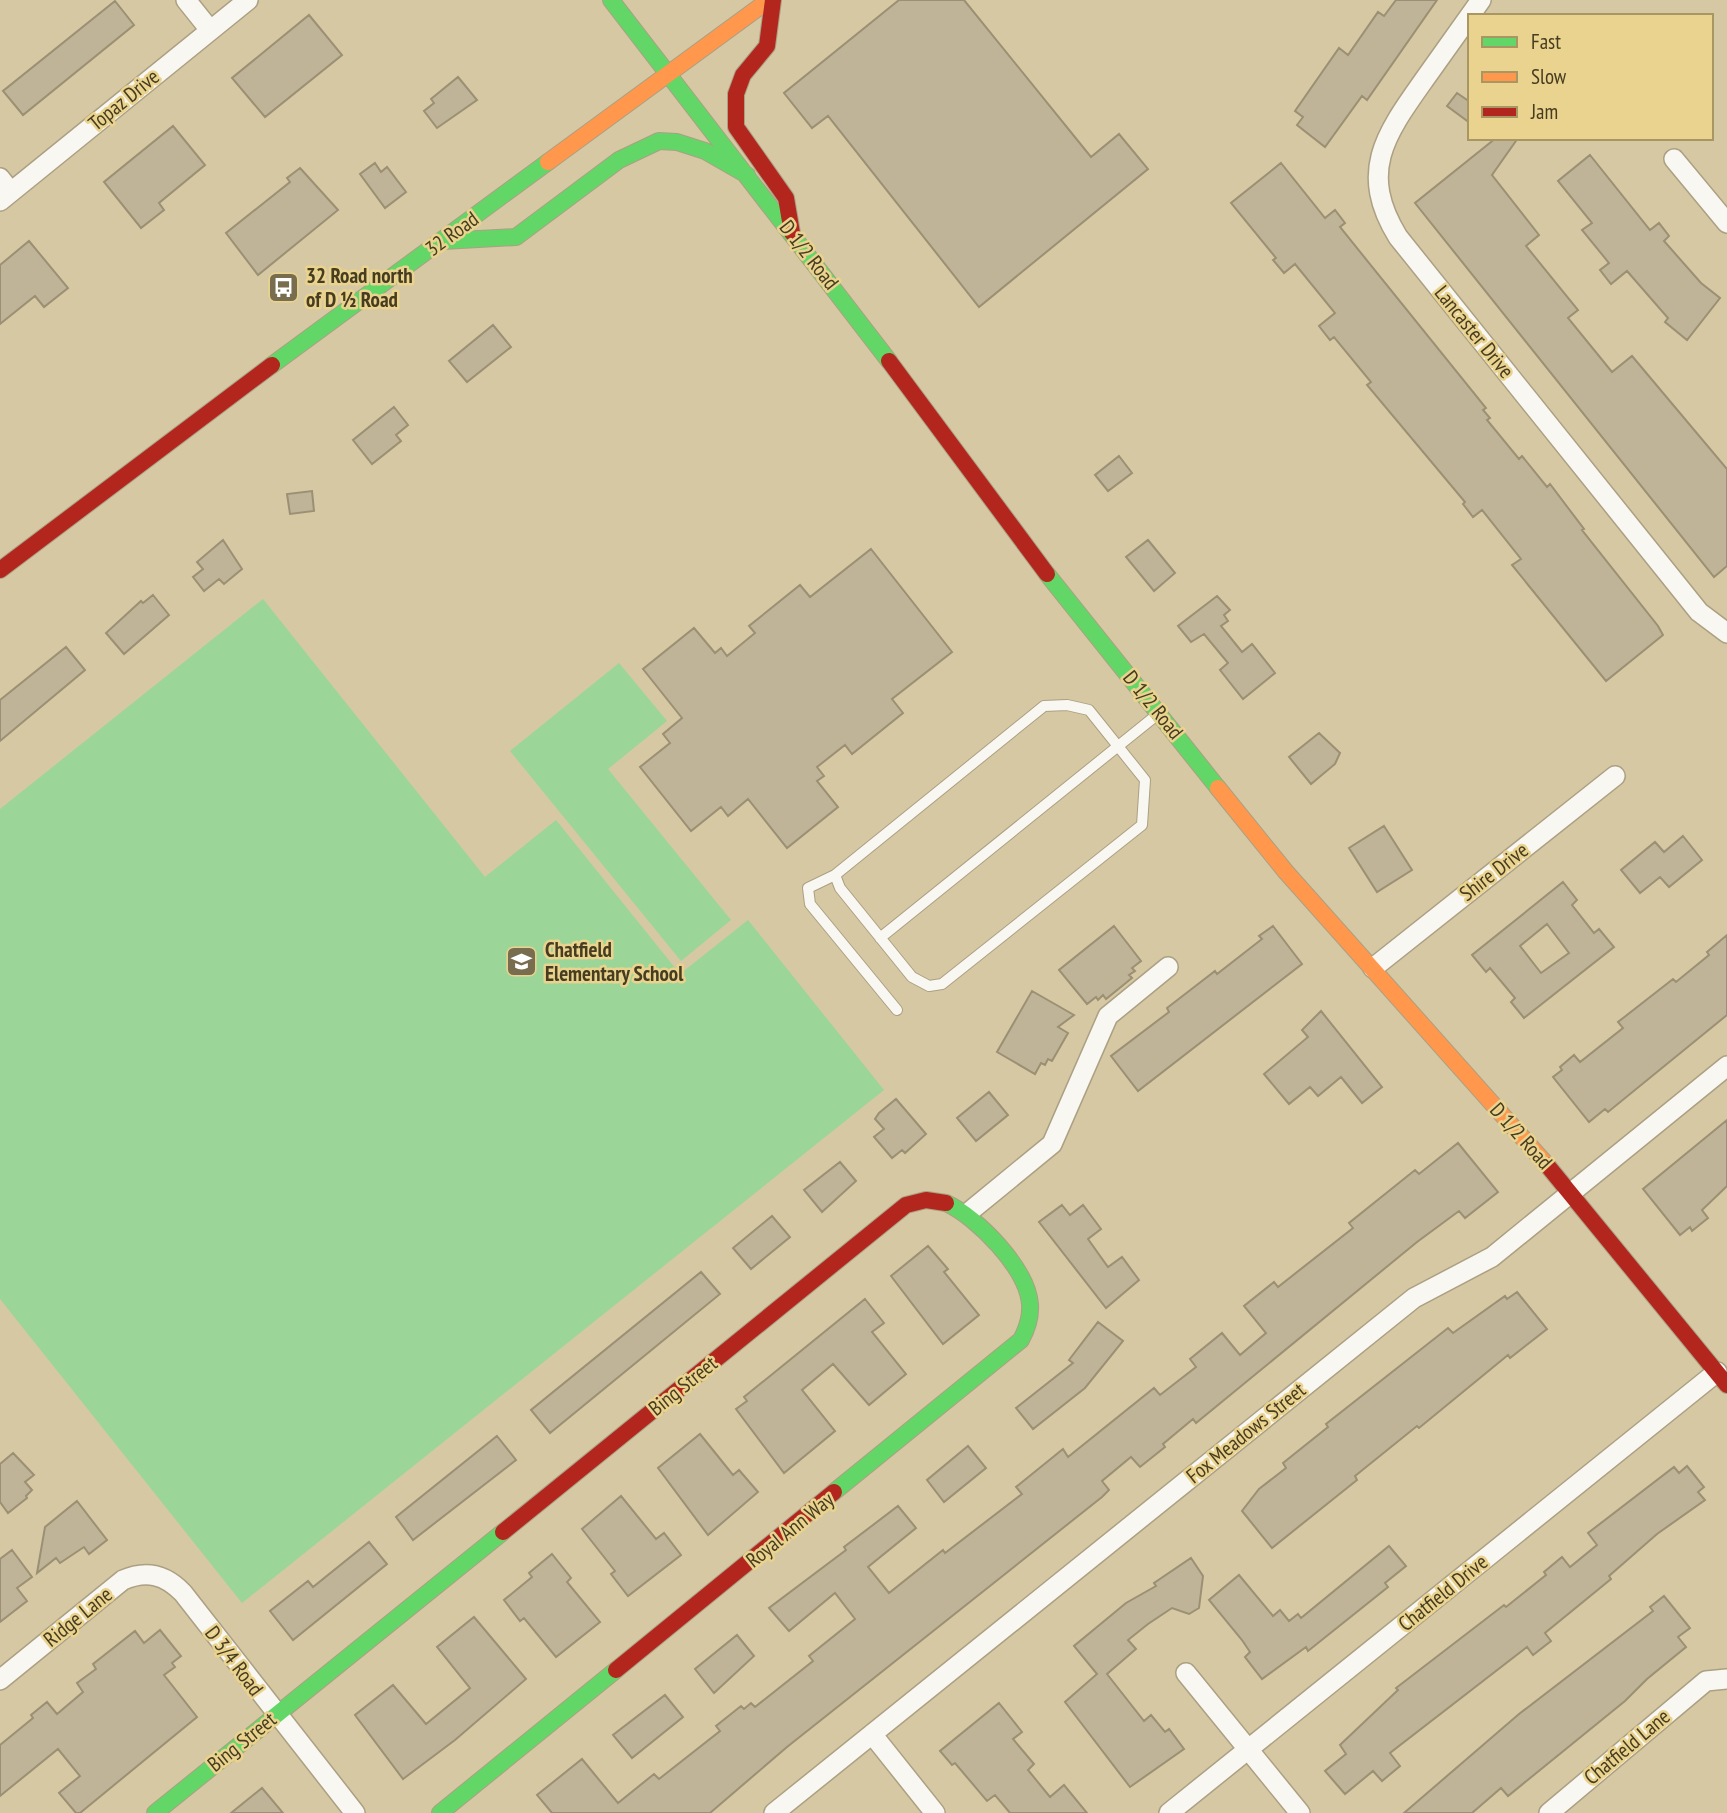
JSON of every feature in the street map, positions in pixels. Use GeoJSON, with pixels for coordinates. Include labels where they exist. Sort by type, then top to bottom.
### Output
{"type":"FeatureCollection","features":[{"type":"Feature","properties":{"kind":"main road","name":"D 1/2 Road"},"geometry":{"type":"LineString","coordinates":[[611,0],[792,233],[1020,540],[1286,872],[1571,1192],[1722,1379]]}},
{"type":"Feature","properties":{"kind":"main road","name":"32 Road"},"geometry":{"type":"LineString","coordinates":[[0,570],[122,475],[771,0]]}},
{"type":"Feature","properties":{"kind":"main road"},"geometry":{"type":"LineString","coordinates":[[771,0],[767,46],[743,75],[736,94],[736,127],[786,198],[792,233]]}},
{"type":"Feature","properties":{"kind":"main road"},"geometry":{"type":"LineString","coordinates":[[443,241],[516,237],[619,160],[659,141],[677,142],[705,151],[747,175]]}},
{"type":"Feature","properties":{"kind":"main road","name":"Bing Street"},"geometry":{"type":"LineString","coordinates":[[155,1813],[906,1205],[918,1200],[941,1199],[969,1213]]}},
{"type":"Feature","properties":{"kind":"main road","name":"Royal Ann Way"},"geometry":{"type":"LineString","coordinates":[[440,1813],[1021,1340],[1031,1320],[1029,1294],[1024,1282],[969,1213]]}},
{"type":"Feature","properties":{"kind":"street"},"geometry":{"type":"LineString","coordinates":[[186,0],[210,30]]}},
{"type":"Feature","properties":{"kind":"street","name":"Topaz Drive"},"geometry":{"type":"LineString","coordinates":[[4,190],[248,0]]}},
{"type":"Feature","properties":{"kind":"street","name":"Lancaster Drive"},"geometry":{"type":"LineString","coordinates":[[1468,19],[1387,135],[1378,175],[1382,207],[1398,237],[1699,612],[1727,633]]}},
{"type":"Feature","properties":{"kind":"street"},"geometry":{"type":"LineString","coordinates":[[1674,159],[1727,223]]}},
{"type":"Feature","properties":{"kind":"street","name":"Shire Drive"},"geometry":{"type":"LineString","coordinates":[[1373,968],[1615,776]]}},
{"type":"Feature","properties":{"kind":"street"},"geometry":{"type":"LineString","coordinates":[[969,1213],[1052,1144],[1108,1016],[1168,967]]}},
{"type":"Feature","properties":{"kind":"street","name":"Fox Meadows Street"},"geometry":{"type":"LineString","coordinates":[[774,1813],[1414,1298],[1492,1256],[1727,1066]]}},
{"type":"Feature","properties":{"kind":"street","name":"Chatfield Drive"},"geometry":{"type":"LineString","coordinates":[[1169,1813],[1722,1379]]}},
{"type":"Feature","properties":{"kind":"street","name":"Ridge Lane"},"geometry":{"type":"LineString","coordinates":[[0,1680],[123,1580],[142,1574],[164,1577]]}},
{"type":"Feature","properties":{"kind":"street","name":"D 3/4 Road"},"geometry":{"type":"LineString","coordinates":[[164,1577],[183,1593],[355,1813]]}},
{"type":"Feature","properties":{"kind":"street"},"geometry":{"type":"LineString","coordinates":[[1186,1673],[1300,1813]]}},
{"type":"Feature","properties":{"kind":"street","name":"Chatfield Lane"},"geometry":{"type":"LineString","coordinates":[[1549,1813],[1706,1681],[1727,1679]]}},
{"type":"Feature","properties":{"kind":"street"},"geometry":{"type":"LineString","coordinates":[[872,1734],[935,1813]]}},
{"type":"Feature","properties":{"kind":"lane"},"geometry":{"type":"LineString","coordinates":[[835,875],[840,888],[912,977],[929,986],[942,984],[1142,825],[1145,780],[1089,710],[1067,705],[1044,706],[835,875],[808,888],[810,904],[897,1010]]}},
{"type":"Feature","properties":{"kind":"lane"},"geometry":{"type":"LineString","coordinates":[[880,938],[1159,713]]}},
{"type":"Feature","properties":{"kind":"green space"},"geometry":{"type":"Polygon","coordinates":[[[263,599],[485,877],[556,820],[680,974],[748,920],[884,1090],[242,1603],[0,1299],[0,809],[263,599]]]}},
{"type":"Feature","properties":{"kind":"green space"},"geometry":{"type":"Polygon","coordinates":[[[619,663],[667,721],[608,769],[731,920],[681,961],[510,751],[619,663]]]}},
{"type":"Feature","properties":{"kind":"building"},"geometry":{"type":"Polygon","coordinates":[[[899,0],[964,0],[1091,157],[1119,134],[1148,169],[979,307],[828,116],[812,128],[784,93],[899,0]]]}},
{"type":"Feature","properties":{"kind":"building"},"geometry":{"type":"Polygon","coordinates":[[[1396,0],[1437,0],[1367,100],[1362,96],[1325,147],[1297,125],[1303,117],[1295,111],[1339,48],[1348,55],[1378,12],[1384,16],[1396,0]]]}},
{"type":"Feature","properties":{"kind":"building"},"geometry":{"type":"Polygon","coordinates":[[[115,1],[134,25],[23,115],[3,91],[115,1]]]}},
{"type":"Feature","properties":{"kind":"building"},"geometry":{"type":"Polygon","coordinates":[[[309,15],[342,55],[265,117],[232,78],[309,15]]]}},
{"type":"Feature","properties":{"kind":"building"},"geometry":{"type":"Polygon","coordinates":[[[458,77],[477,100],[437,128],[424,111],[434,103],[431,99],[458,77]]]}},
{"type":"Feature","properties":{"kind":"building"},"geometry":{"type":"Polygon","coordinates":[[[1457,93],[1468,101],[1468,122],[1447,106],[1457,93]]]}},
{"type":"Feature","properties":{"kind":"building"},"geometry":{"type":"Polygon","coordinates":[[[173,126],[205,165],[159,203],[164,210],[141,228],[104,182],[173,126]]]}},
{"type":"Feature","properties":{"kind":"building"},"geometry":{"type":"Polygon","coordinates":[[[1494,140],[1517,140],[1492,175],[1539,235],[1526,246],[1578,310],[1568,318],[1612,372],[1632,356],[1727,469],[1727,566],[1714,577],[1415,203],[1494,140]]]}},
{"type":"Feature","properties":{"kind":"building"},"geometry":{"type":"Polygon","coordinates":[[[1590,155],[1650,230],[1659,223],[1669,236],[1664,241],[1701,283],[1720,298],[1687,340],[1665,322],[1668,318],[1627,271],[1611,284],[1600,270],[1609,263],[1582,230],[1592,223],[1558,181],[1590,155]]]}},
{"type":"Feature","properties":{"kind":"building"},"geometry":{"type":"Polygon","coordinates":[[[375,163],[381,172],[387,167],[406,192],[385,208],[360,174],[375,163]]]}},
{"type":"Feature","properties":{"kind":"building"},"geometry":{"type":"Polygon","coordinates":[[[1281,163],[1325,218],[1335,210],[1345,223],[1340,227],[1486,408],[1483,410],[1490,418],[1487,420],[1519,459],[1522,456],[1547,487],[1550,484],[1584,529],[1582,530],[1658,626],[1663,635],[1606,681],[1512,565],[1521,559],[1482,510],[1473,517],[1463,504],[1465,502],[1367,385],[1371,382],[1334,337],[1330,340],[1319,326],[1335,313],[1295,264],[1284,273],[1273,260],[1276,258],[1231,203],[1281,163]]]}},
{"type":"Feature","properties":{"kind":"building"},"geometry":{"type":"Polygon","coordinates":[[[300,168],[338,210],[258,275],[226,233],[290,182],[287,178],[300,168]]]}},
{"type":"Feature","properties":{"kind":"building"},"geometry":{"type":"Polygon","coordinates":[[[29,241],[68,288],[44,307],[35,296],[0,324],[0,265],[29,241]]]}},
{"type":"Feature","properties":{"kind":"building"},"geometry":{"type":"Polygon","coordinates":[[[493,325],[511,347],[467,382],[449,361],[493,325]]]}},
{"type":"Feature","properties":{"kind":"building"},"geometry":{"type":"Polygon","coordinates":[[[394,407],[408,425],[396,435],[401,441],[372,464],[353,440],[394,407]]]}},
{"type":"Feature","properties":{"kind":"building"},"geometry":{"type":"Polygon","coordinates":[[[1119,456],[1132,473],[1108,491],[1095,475],[1119,456]]]}},
{"type":"Feature","properties":{"kind":"building"},"geometry":{"type":"Polygon","coordinates":[[[312,491],[314,511],[290,514],[287,494],[312,491]]]}},
{"type":"Feature","properties":{"kind":"building"},"geometry":{"type":"Polygon","coordinates":[[[223,540],[242,569],[224,584],[219,579],[204,591],[193,577],[203,569],[197,562],[223,540]]]}},
{"type":"Feature","properties":{"kind":"building"},"geometry":{"type":"Polygon","coordinates":[[[1148,540],[1175,573],[1154,591],[1126,557],[1148,540]]]}},
{"type":"Feature","properties":{"kind":"building"},"geometry":{"type":"Polygon","coordinates":[[[871,549],[952,652],[892,699],[903,713],[852,754],[845,745],[817,767],[824,776],[817,781],[838,807],[787,848],[748,799],[728,816],[721,807],[691,831],[640,767],[670,743],[663,734],[682,718],[643,669],[694,628],[715,653],[721,648],[727,656],[755,633],[749,626],[800,585],[810,597],[871,549]]]}},
{"type":"Feature","properties":{"kind":"building"},"geometry":{"type":"Polygon","coordinates":[[[153,595],[169,615],[124,654],[106,633],[141,601],[143,603],[153,595]]]}},
{"type":"Feature","properties":{"kind":"building"},"geometry":{"type":"Polygon","coordinates":[[[1217,596],[1230,610],[1224,615],[1228,621],[1221,626],[1242,652],[1252,644],[1275,673],[1243,699],[1220,670],[1228,663],[1204,634],[1191,642],[1178,626],[1217,596]]]}},
{"type":"Feature","properties":{"kind":"building"},"geometry":{"type":"Polygon","coordinates":[[[66,647],[85,670],[0,741],[0,700],[66,647]]]}},
{"type":"Feature","properties":{"kind":"building"},"geometry":{"type":"Polygon","coordinates":[[[1319,733],[1340,753],[1335,764],[1311,784],[1289,757],[1319,733]]]}},
{"type":"Feature","properties":{"kind":"building"},"geometry":{"type":"Polygon","coordinates":[[[1384,826],[1412,870],[1377,892],[1349,848],[1384,826]]]}},
{"type":"Feature","properties":{"kind":"building"},"geometry":{"type":"Polygon","coordinates":[[[1683,836],[1702,860],[1669,887],[1660,877],[1640,893],[1621,870],[1655,842],[1664,852],[1683,836]]]}},
{"type":"Feature","properties":{"kind":"building"},"geometry":{"type":"Polygon","coordinates":[[[1563,882],[1577,900],[1572,905],[1594,933],[1599,929],[1614,947],[1524,1018],[1511,1002],[1515,998],[1490,968],[1486,972],[1472,955],[1563,882]],[[1547,924],[1520,946],[1541,973],[1569,953],[1547,924]]]}},
{"type":"Feature","properties":{"kind":"building"},"geometry":{"type":"Polygon","coordinates":[[[1114,926],[1141,961],[1132,968],[1135,971],[1129,975],[1132,978],[1106,999],[1103,995],[1087,1004],[1059,970],[1114,926]]]}},
{"type":"Feature","properties":{"kind":"building"},"geometry":{"type":"Polygon","coordinates":[[[1273,926],[1302,964],[1138,1091],[1111,1056],[1169,1012],[1167,1008],[1262,939],[1259,936],[1273,926]]]}},
{"type":"Feature","properties":{"kind":"building"},"geometry":{"type":"Polygon","coordinates":[[[1727,935],[1727,1015],[1608,1112],[1605,1109],[1589,1122],[1553,1077],[1562,1070],[1560,1067],[1574,1055],[1580,1062],[1623,1028],[1618,1022],[1673,979],[1676,982],[1709,955],[1707,952],[1727,935]]]}},
{"type":"Feature","properties":{"kind":"building"},"geometry":{"type":"Polygon","coordinates":[[[1032,991],[1074,1015],[1058,1027],[1068,1033],[1052,1061],[1048,1059],[1045,1065],[1041,1063],[1035,1074],[997,1052],[1032,991]]]}},
{"type":"Feature","properties":{"kind":"building"},"geometry":{"type":"Polygon","coordinates":[[[1321,1011],[1382,1087],[1362,1103],[1341,1077],[1318,1096],[1310,1087],[1289,1104],[1264,1074],[1308,1037],[1302,1030],[1321,1011]]]}},
{"type":"Feature","properties":{"kind":"building"},"geometry":{"type":"Polygon","coordinates":[[[989,1092],[1008,1115],[976,1141],[957,1118],[989,1092]]]}},
{"type":"Feature","properties":{"kind":"building"},"geometry":{"type":"Polygon","coordinates":[[[896,1099],[926,1134],[905,1153],[902,1150],[892,1158],[874,1137],[884,1129],[875,1119],[896,1099]]]}},
{"type":"Feature","properties":{"kind":"building"},"geometry":{"type":"Polygon","coordinates":[[[1727,1120],[1727,1186],[1702,1210],[1708,1218],[1692,1231],[1690,1227],[1680,1235],[1643,1189],[1727,1120]]]}},
{"type":"Feature","properties":{"kind":"building"},"geometry":{"type":"Polygon","coordinates":[[[1458,1143],[1498,1192],[1465,1218],[1459,1211],[1417,1242],[1196,1423],[1193,1419],[1140,1467],[1131,1457],[1102,1481],[1109,1490],[1102,1497],[787,1747],[710,1813],[552,1813],[537,1795],[582,1759],[618,1803],[654,1774],[659,1779],[720,1731],[716,1726],[741,1706],[744,1709],[751,1703],[755,1707],[813,1661],[809,1656],[855,1619],[835,1593],[789,1631],[769,1608],[846,1550],[844,1547],[898,1506],[916,1528],[868,1567],[889,1593],[943,1550],[945,1553],[1022,1494],[1016,1487],[1063,1449],[1068,1457],[1154,1388],[1160,1395],[1196,1367],[1190,1359],[1222,1333],[1240,1355],[1266,1333],[1244,1306],[1274,1282],[1278,1287],[1353,1228],[1349,1223],[1415,1170],[1419,1174],[1458,1143]]]}},
{"type":"Feature","properties":{"kind":"building"},"geometry":{"type":"Polygon","coordinates":[[[840,1162],[856,1181],[822,1212],[804,1190],[840,1162]]]}},
{"type":"Feature","properties":{"kind":"building"},"geometry":{"type":"Polygon","coordinates":[[[1062,1205],[1070,1215],[1083,1205],[1101,1229],[1088,1239],[1108,1267],[1122,1257],[1139,1280],[1106,1308],[1039,1222],[1062,1205]]]}},
{"type":"Feature","properties":{"kind":"building"},"geometry":{"type":"Polygon","coordinates":[[[772,1216],[790,1237],[751,1269],[733,1248],[772,1216]]]}},
{"type":"Feature","properties":{"kind":"building"},"geometry":{"type":"Polygon","coordinates":[[[928,1246],[948,1269],[944,1272],[979,1315],[943,1344],[891,1276],[928,1246]]]}},
{"type":"Feature","properties":{"kind":"building"},"geometry":{"type":"Polygon","coordinates":[[[701,1272],[720,1294],[550,1433],[531,1410],[701,1272]]]}},
{"type":"Feature","properties":{"kind":"building"},"geometry":{"type":"Polygon","coordinates":[[[1517,1292],[1547,1329],[1510,1358],[1508,1355],[1419,1428],[1417,1426],[1355,1476],[1357,1480],[1272,1548],[1242,1511],[1259,1489],[1286,1468],[1283,1463],[1328,1427],[1326,1424],[1448,1328],[1453,1333],[1505,1296],[1507,1299],[1517,1292]]]}},
{"type":"Feature","properties":{"kind":"building"},"geometry":{"type":"Polygon","coordinates":[[[865,1299],[884,1323],[872,1332],[906,1374],[869,1405],[833,1364],[802,1390],[835,1431],[784,1473],[736,1409],[747,1401],[744,1397],[865,1299]]]}},
{"type":"Feature","properties":{"kind":"building"},"geometry":{"type":"Polygon","coordinates":[[[1098,1322],[1123,1341],[1085,1388],[1033,1429],[1016,1408],[1073,1363],[1069,1360],[1098,1322]]]}},
{"type":"Feature","properties":{"kind":"building"},"geometry":{"type":"Polygon","coordinates":[[[700,1434],[733,1475],[739,1470],[758,1492],[708,1535],[658,1468],[700,1434]]]}},
{"type":"Feature","properties":{"kind":"building"},"geometry":{"type":"Polygon","coordinates":[[[497,1436],[516,1460],[413,1540],[396,1517],[497,1436]]]}},
{"type":"Feature","properties":{"kind":"building"},"geometry":{"type":"Polygon","coordinates":[[[968,1446],[986,1468],[944,1502],[927,1480],[968,1446]]]}},
{"type":"Feature","properties":{"kind":"building"},"geometry":{"type":"Polygon","coordinates":[[[13,1453],[34,1475],[25,1482],[32,1490],[27,1498],[8,1513],[0,1502],[0,1464],[13,1453]]]}},
{"type":"Feature","properties":{"kind":"building"},"geometry":{"type":"Polygon","coordinates":[[[1687,1466],[1704,1487],[1698,1492],[1705,1500],[1657,1534],[1609,1576],[1611,1579],[1545,1633],[1551,1641],[1533,1655],[1527,1647],[1390,1753],[1400,1766],[1382,1781],[1373,1771],[1345,1794],[1325,1771],[1346,1754],[1340,1745],[1398,1690],[1396,1688],[1504,1605],[1506,1607],[1546,1575],[1544,1572],[1562,1557],[1570,1567],[1597,1545],[1588,1533],[1674,1467],[1679,1473],[1687,1466]]]}},
{"type":"Feature","properties":{"kind":"building"},"geometry":{"type":"Polygon","coordinates":[[[621,1496],[656,1539],[664,1533],[681,1555],[628,1596],[611,1574],[615,1571],[582,1529],[621,1496]]]}},
{"type":"Feature","properties":{"kind":"building"},"geometry":{"type":"Polygon","coordinates":[[[77,1501],[107,1540],[89,1554],[84,1547],[60,1563],[56,1558],[37,1573],[45,1527],[77,1501]]]}},
{"type":"Feature","properties":{"kind":"building"},"geometry":{"type":"Polygon","coordinates":[[[369,1542],[387,1564],[293,1640],[270,1611],[308,1581],[313,1587],[369,1542]]]}},
{"type":"Feature","properties":{"kind":"building"},"geometry":{"type":"Polygon","coordinates":[[[1389,1546],[1406,1566],[1385,1583],[1388,1587],[1308,1651],[1306,1647],[1262,1679],[1245,1657],[1250,1652],[1242,1640],[1209,1600],[1239,1575],[1273,1616],[1280,1610],[1289,1621],[1298,1614],[1301,1618],[1389,1546]]]}},
{"type":"Feature","properties":{"kind":"building"},"geometry":{"type":"Polygon","coordinates":[[[12,1550],[32,1577],[17,1588],[27,1601],[0,1622],[0,1559],[12,1550]]]}},
{"type":"Feature","properties":{"kind":"building"},"geometry":{"type":"Polygon","coordinates":[[[552,1554],[571,1578],[567,1582],[600,1622],[556,1657],[524,1618],[520,1621],[504,1600],[532,1577],[529,1573],[552,1554]]]}},
{"type":"Feature","properties":{"kind":"building"},"geometry":{"type":"Polygon","coordinates":[[[1191,1558],[1203,1576],[1199,1608],[1189,1614],[1172,1608],[1148,1624],[1128,1640],[1136,1649],[1107,1674],[1144,1721],[1151,1715],[1165,1732],[1169,1729],[1184,1749],[1130,1787],[1065,1702],[1097,1674],[1074,1646],[1126,1603],[1156,1586],[1154,1583],[1191,1558]]]}},
{"type":"Feature","properties":{"kind":"building"},"geometry":{"type":"Polygon","coordinates":[[[1664,1596],[1690,1628],[1678,1637],[1686,1647],[1625,1701],[1508,1796],[1501,1788],[1472,1813],[1404,1813],[1519,1714],[1653,1611],[1650,1607],[1664,1596]]]}},
{"type":"Feature","properties":{"kind":"building"},"geometry":{"type":"Polygon","coordinates":[[[474,1617],[526,1679],[455,1740],[403,1779],[355,1715],[393,1685],[426,1724],[470,1688],[437,1647],[474,1617]]]}},
{"type":"Feature","properties":{"kind":"building"},"geometry":{"type":"Polygon","coordinates":[[[160,1630],[181,1656],[172,1663],[175,1667],[164,1675],[197,1717],[80,1813],[76,1813],[59,1793],[80,1776],[58,1749],[0,1796],[0,1745],[33,1718],[31,1715],[47,1702],[57,1714],[83,1692],[77,1683],[96,1669],[93,1664],[135,1631],[144,1643],[160,1630]]]}},
{"type":"Feature","properties":{"kind":"building"},"geometry":{"type":"Polygon","coordinates":[[[737,1635],[754,1656],[714,1693],[695,1669],[737,1635]]]}},
{"type":"Feature","properties":{"kind":"building"},"geometry":{"type":"Polygon","coordinates":[[[665,1695],[683,1717],[632,1758],[613,1735],[665,1695]]]}},
{"type":"Feature","properties":{"kind":"building"},"geometry":{"type":"Polygon","coordinates":[[[999,1703],[1022,1732],[1013,1739],[1034,1764],[1028,1770],[1050,1797],[1064,1785],[1087,1813],[1010,1813],[995,1795],[987,1801],[955,1763],[952,1765],[940,1751],[999,1703]]]}},
{"type":"Feature","properties":{"kind":"building"},"geometry":{"type":"Polygon","coordinates":[[[262,1788],[283,1813],[231,1813],[262,1788]]]}},
{"type":"Feature","properties":{"kind":"traffic: fast"},"geometry":{"type":"LineString","coordinates":[[611,0],[889,361]]}},
{"type":"Feature","properties":{"kind":"traffic: fast"},"geometry":{"type":"LineString","coordinates":[[443,241],[516,237],[619,160],[659,141],[677,142],[705,151],[747,175]]}},
{"type":"Feature","properties":{"kind":"traffic: fast"},"geometry":{"type":"LineString","coordinates":[[272,365],[548,162]]}},
{"type":"Feature","properties":{"kind":"traffic: fast"},"geometry":{"type":"LineString","coordinates":[[1047,574],[1218,788]]}},
{"type":"Feature","properties":{"kind":"traffic: fast"},"geometry":{"type":"LineString","coordinates":[[834,1492],[1021,1340],[1025,1332],[1030,1304],[1020,1275],[999,1245],[972,1220],[946,1203]]}},
{"type":"Feature","properties":{"kind":"traffic: fast"},"geometry":{"type":"LineString","coordinates":[[155,1813],[503,1532]]}},
{"type":"Feature","properties":{"kind":"traffic: fast"},"geometry":{"type":"LineString","coordinates":[[440,1813],[616,1670]]}},
{"type":"Feature","properties":{"kind":"traffic: slow"},"geometry":{"type":"LineString","coordinates":[[548,162],[769,0]]}},
{"type":"Feature","properties":{"kind":"traffic: slow"},"geometry":{"type":"LineString","coordinates":[[1218,788],[1286,872],[1547,1165]]}},
{"type":"Feature","properties":{"kind":"traffic: jam"},"geometry":{"type":"LineString","coordinates":[[773,0],[767,46],[743,75],[736,94],[736,127],[786,198],[792,233]]}},
{"type":"Feature","properties":{"kind":"traffic: jam"},"geometry":{"type":"LineString","coordinates":[[889,361],[1047,574]]}},
{"type":"Feature","properties":{"kind":"traffic: jam"},"geometry":{"type":"LineString","coordinates":[[0,570],[272,365]]}},
{"type":"Feature","properties":{"kind":"traffic: jam"},"geometry":{"type":"LineString","coordinates":[[1547,1165],[1727,1385]]}},
{"type":"Feature","properties":{"kind":"traffic: jam"},"geometry":{"type":"LineString","coordinates":[[503,1532],[906,1205],[926,1200],[946,1203]]}},
{"type":"Feature","properties":{"kind":"traffic: jam"},"geometry":{"type":"LineString","coordinates":[[616,1670],[834,1492]]}},
{"type":"Feature","properties":{"kind":"place","name":"32 Road north of D ½ Road"},"geometry":{"type":"Point","coordinates":[283,288]}},
{"type":"Feature","properties":{"kind":"place","name":"Chatfield Elementary School"},"geometry":{"type":"Point","coordinates":[522,962]}}]}
